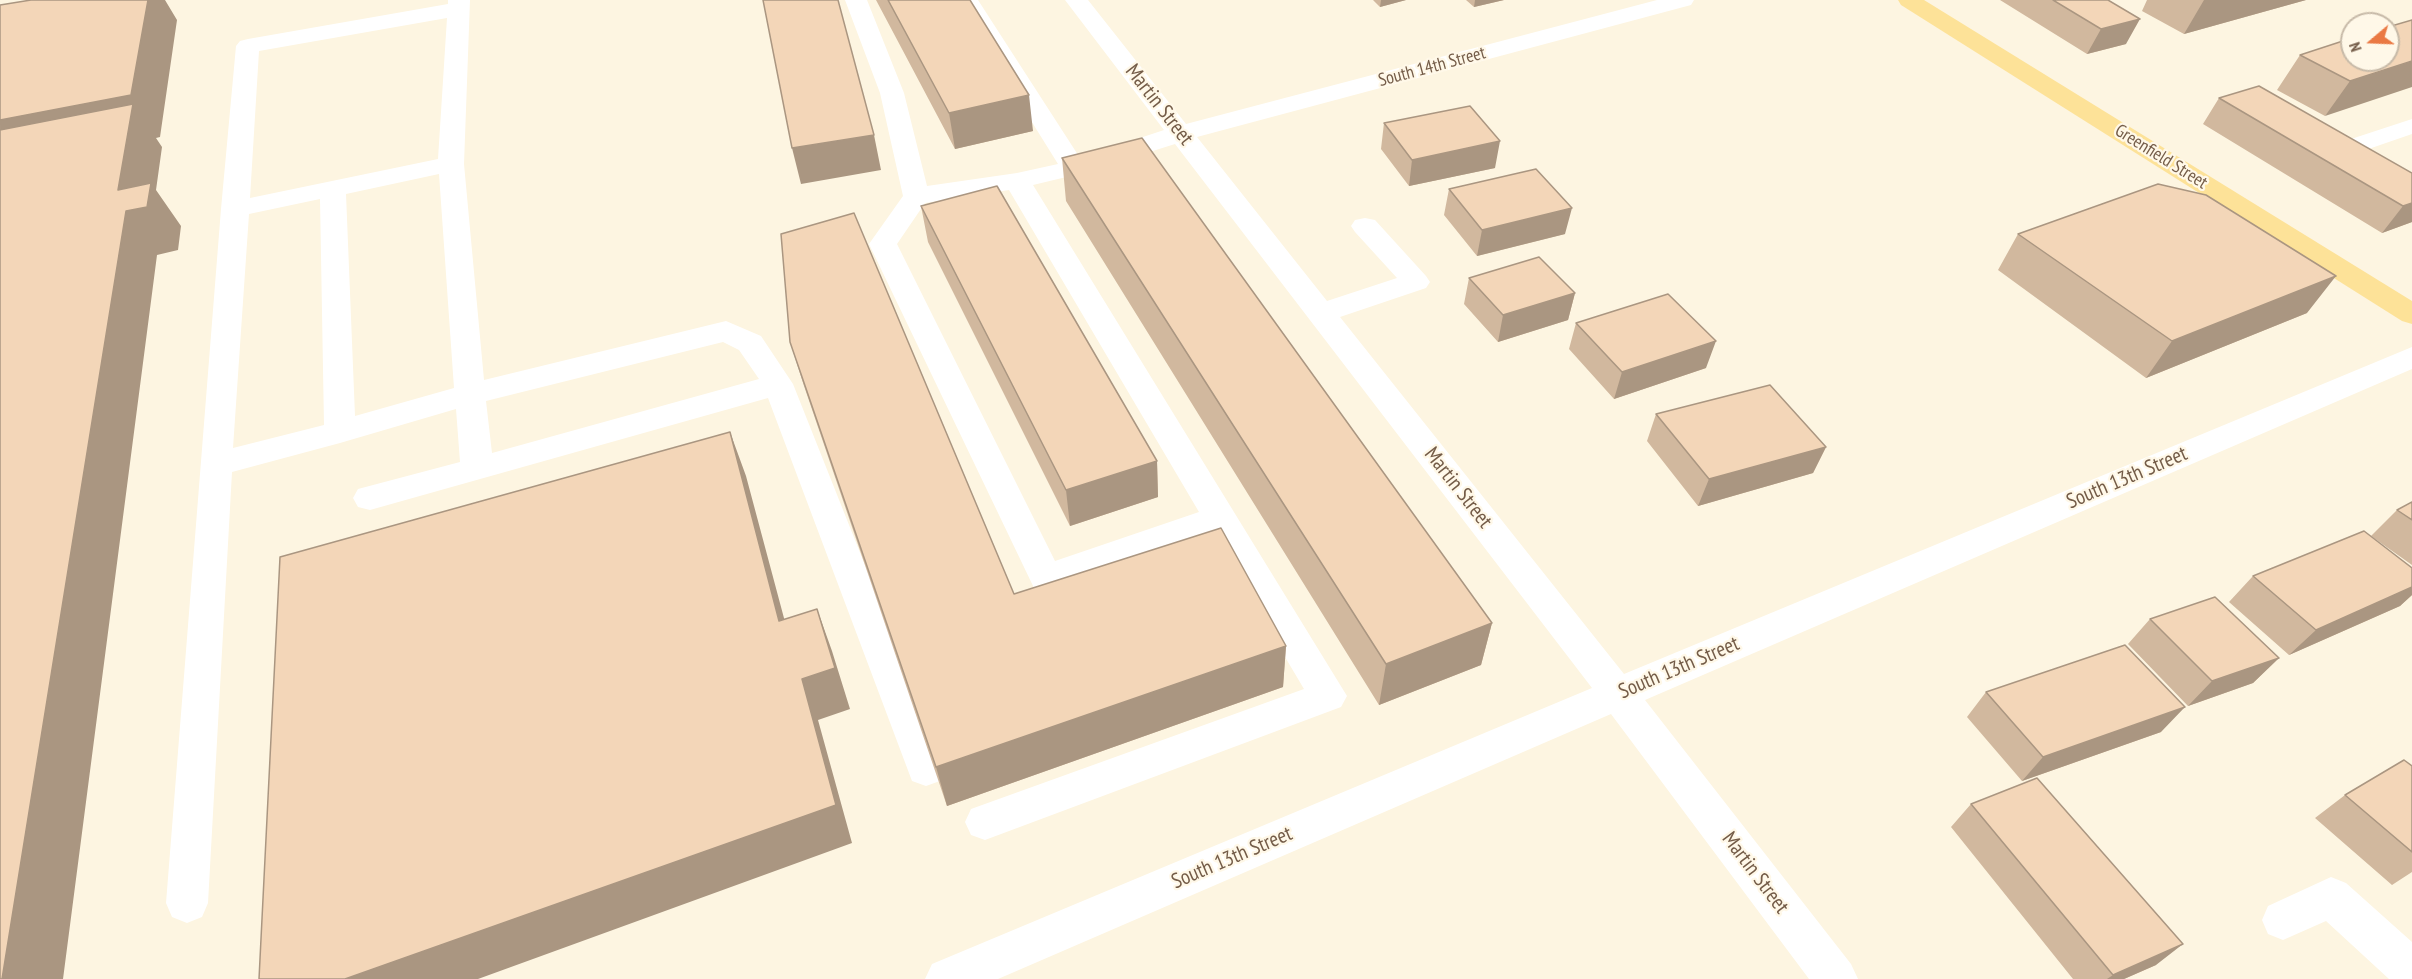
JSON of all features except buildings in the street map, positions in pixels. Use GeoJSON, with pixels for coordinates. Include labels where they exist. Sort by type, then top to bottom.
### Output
{"type":"FeatureCollection","features":[{"type":"Feature","properties":{"kind":"main road","name":"Greenfield Street"},"geometry":{"type":"LineString","coordinates":[[1909,0],[2412,314]]}},
{"type":"Feature","properties":{"kind":"street"},"geometry":{"type":"LineString","coordinates":[[856,0],[892,93],[916,196],[883,244],[1046,578],[1220,518]]}},
{"type":"Feature","properties":{"kind":"street"},"geometry":{"type":"LineString","coordinates":[[967,0],[1074,168]]}},
{"type":"Feature","properties":{"kind":"street","name":"Martin Street"},"geometry":{"type":"LineString","coordinates":[[1076,0],[1618,694],[1836,979]]}},
{"type":"Feature","properties":{"kind":"street","name":"South 14th Street"},"geometry":{"type":"LineString","coordinates":[[916,196],[1017,181],[1074,168],[1182,134],[1683,0]]}},
{"type":"Feature","properties":{"kind":"street"},"geometry":{"type":"LineString","coordinates":[[187,903],[234,209],[248,46],[459,5],[451,164],[477,469]]}},
{"type":"Feature","properties":{"kind":"street"},"geometry":{"type":"LineString","coordinates":[[2354,146],[2412,126]]}},
{"type":"Feature","properties":{"kind":"street"},"geometry":{"type":"LineString","coordinates":[[234,209],[451,164]]}},
{"type":"Feature","properties":{"kind":"street"},"geometry":{"type":"LineString","coordinates":[[985,822],[1328,696],[1017,181]]}},
{"type":"Feature","properties":{"kind":"street"},"geometry":{"type":"LineString","coordinates":[[333,189],[340,432]]}},
{"type":"Feature","properties":{"kind":"street"},"geometry":{"type":"LineString","coordinates":[[1322,313],[1416,282],[1365,225]]}},
{"type":"Feature","properties":{"kind":"street"},"geometry":{"type":"LineString","coordinates":[[216,464],[340,432],[470,394],[726,331],[750,343],[778,384],[926,769]]}},
{"type":"Feature","properties":{"kind":"street","name":"South 13th Street"},"geometry":{"type":"LineString","coordinates":[[947,979],[2412,357]]}},
{"type":"Feature","properties":{"kind":"street"},"geometry":{"type":"LineString","coordinates":[[370,498],[778,384]]}},
{"type":"Feature","properties":{"kind":"street"},"geometry":{"type":"LineString","coordinates":[[2283,920],[2331,897],[2412,971]]}}]}
